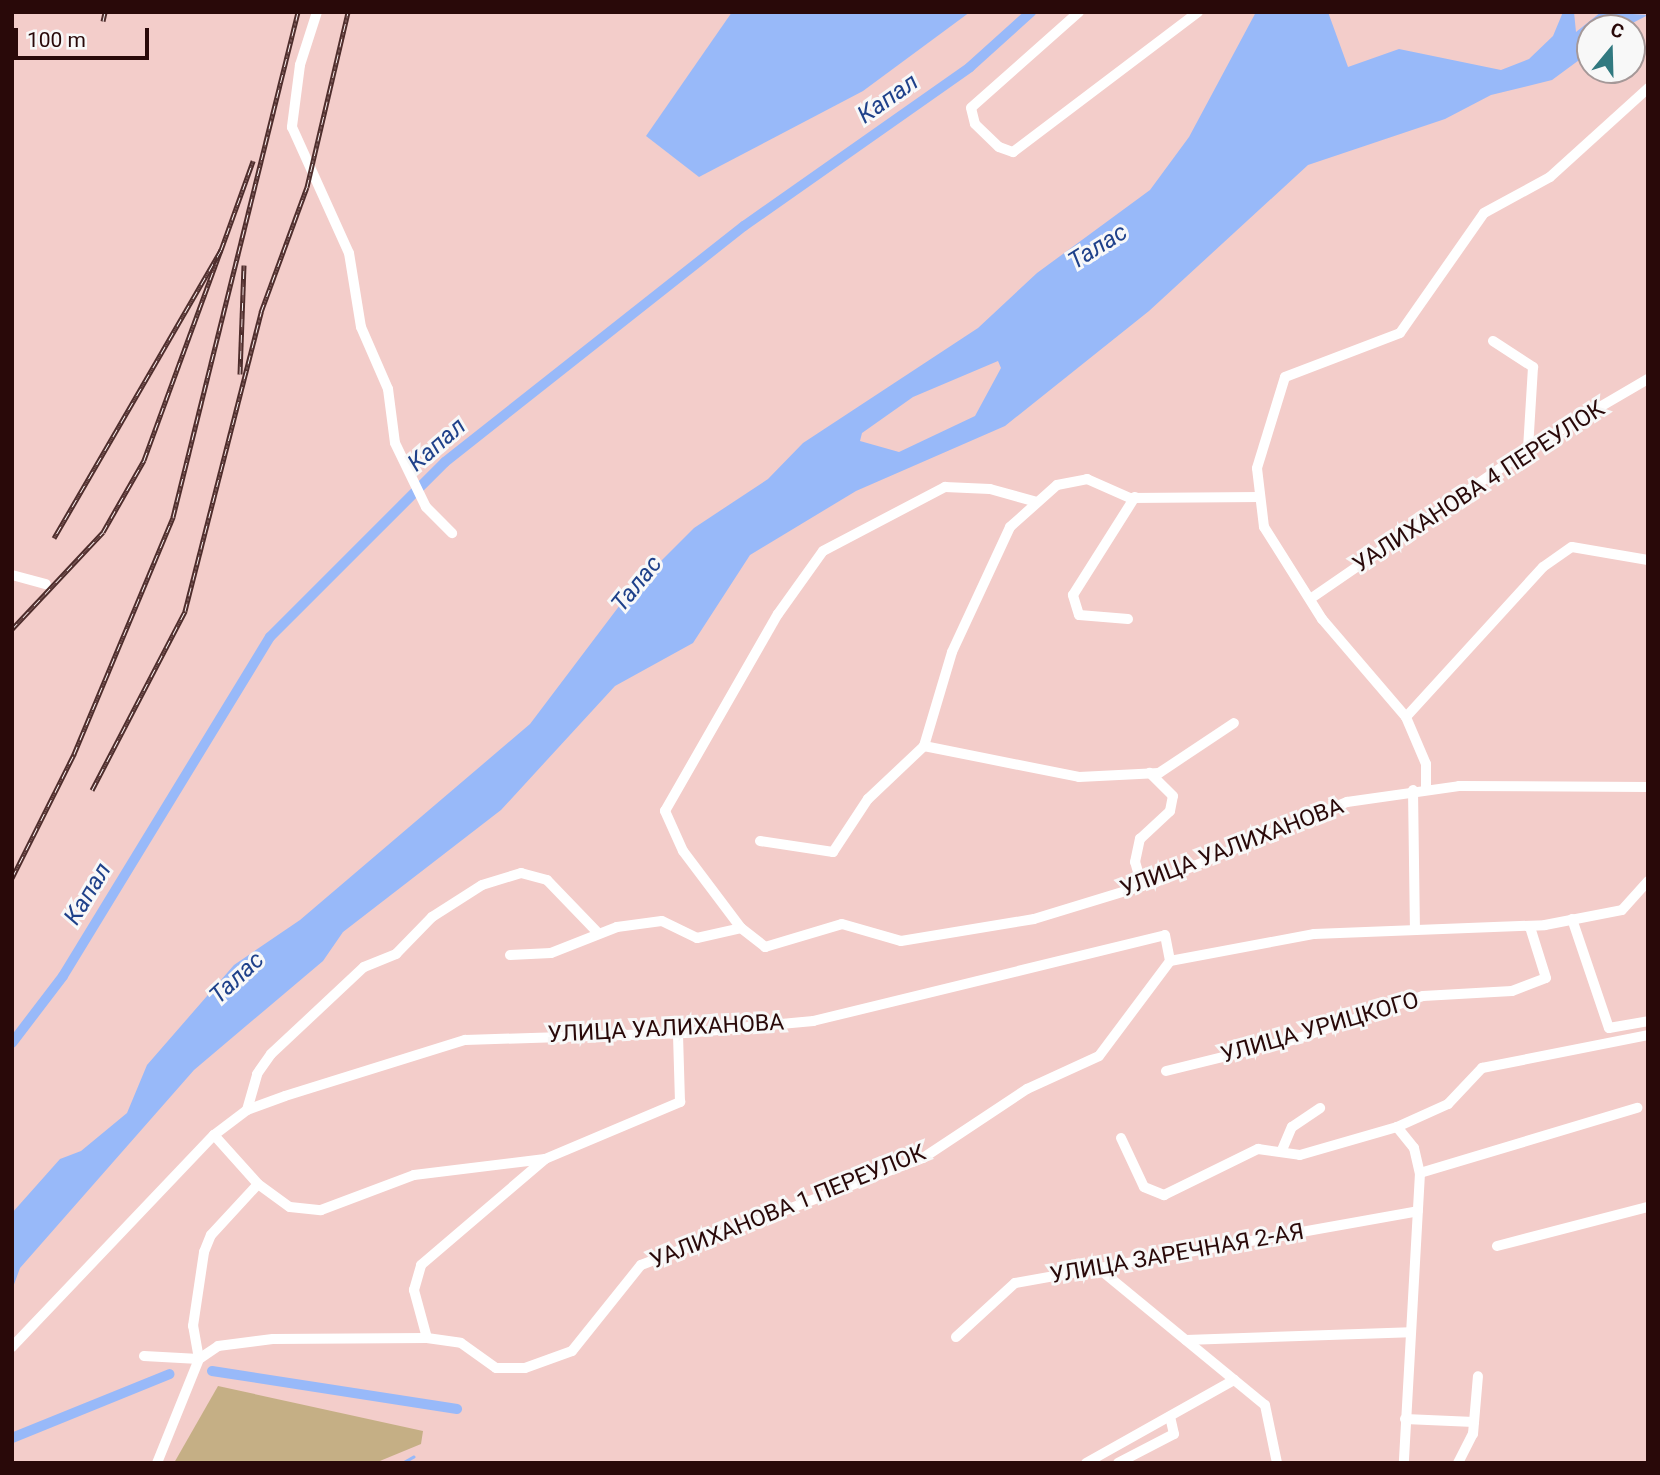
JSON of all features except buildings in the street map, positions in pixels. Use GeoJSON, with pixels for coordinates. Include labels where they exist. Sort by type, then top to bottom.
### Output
{"type":"FeatureCollection","features":[{"type":"Feature","properties":{"kind":"street"},"geometry":{"type":"LineString","coordinates":[[317,12],[300,65],[292,127],[349,253],[361,327],[388,389],[395,443],[413,486],[426,507],[452,533]]}},
{"type":"Feature","properties":{"kind":"street"},"geometry":{"type":"LineString","coordinates":[[1079,12],[971,108],[988,138],[1013,152],[1198,12]]}},
{"type":"Feature","properties":{"kind":"street"},"geometry":{"type":"LineString","coordinates":[[1426,789],[1426,764],[1406,717],[1322,619],[1313,597],[1264,527],[1257,468],[1284,377],[1400,333],[1484,213],[1550,177],[1648,88]]}},
{"type":"Feature","properties":{"kind":"street"},"geometry":{"type":"LineString","coordinates":[[1493,341],[1533,367],[1528,449]]}},
{"type":"Feature","properties":{"kind":"street","name":"УАЛИХАНОВА 4 ПЕРЕУЛОК"},"geometry":{"type":"LineString","coordinates":[[1313,597],[1528,449],[1648,379]]}},
{"type":"Feature","properties":{"kind":"street"},"geometry":{"type":"LineString","coordinates":[[760,841],[833,852],[868,799],[924,746],[953,652],[1010,527],[1057,485],[1087,479],[1135,497],[1260,497]]}},
{"type":"Feature","properties":{"kind":"street"},"geometry":{"type":"LineString","coordinates":[[510,955],[551,953],[598,933],[662,921],[697,938],[741,928],[683,851],[665,811],[778,614],[823,551],[945,487],[990,489],[1037,502]]}},
{"type":"Feature","properties":{"kind":"street"},"geometry":{"type":"LineString","coordinates":[[1128,619],[1079,615],[1073,596],[1135,497]]}},
{"type":"Feature","properties":{"kind":"street"},"geometry":{"type":"LineString","coordinates":[[1406,717],[1543,567],[1572,547],[1648,560]]}},
{"type":"Feature","properties":{"kind":"street"},"geometry":{"type":"LineString","coordinates":[[12,575],[46,584]]}},
{"type":"Feature","properties":{"kind":"street"},"geometry":{"type":"LineString","coordinates":[[924,746],[1079,777],[1150,773],[1234,723]]}},
{"type":"Feature","properties":{"kind":"street"},"geometry":{"type":"LineString","coordinates":[[1142,886],[1135,862],[1140,839],[1170,811],[1173,796],[1150,773]]}},
{"type":"Feature","properties":{"kind":"street","name":"УЛИЦА УАЛИХАНОВА"},"geometry":{"type":"LineString","coordinates":[[741,928],[765,947],[842,924],[901,941],[1034,919],[1142,886],[1347,802],[1426,789],[1648,787]]}},
{"type":"Feature","properties":{"kind":"street"},"geometry":{"type":"LineString","coordinates":[[1413,790],[1415,930]]}},
{"type":"Feature","properties":{"kind":"street"},"geometry":{"type":"LineString","coordinates":[[247,1110],[257,1074],[271,1054],[364,967],[396,954],[432,917],[482,885],[521,873],[547,880],[598,933]]}},
{"type":"Feature","properties":{"kind":"street"},"geometry":{"type":"LineString","coordinates":[[1170,961],[1314,934],[1530,927],[1622,910],[1648,881]]}},
{"type":"Feature","properties":{"kind":"street"},"geometry":{"type":"LineString","coordinates":[[1572,919],[1609,1028],[1648,1021]]}},
{"type":"Feature","properties":{"kind":"street","name":"УЛИЦА УРИЦКОГО"},"geometry":{"type":"LineString","coordinates":[[1166,1071],[1296,1039],[1423,996],[1512,991],[1546,978],[1530,927]]}},
{"type":"Feature","properties":{"kind":"street","name":"УЛИЦА УАЛИХАНОВА"},"geometry":{"type":"LineString","coordinates":[[12,1347],[214,1135],[247,1110],[465,1040],[678,1033],[813,1021],[1165,934],[1170,961]]}},
{"type":"Feature","properties":{"kind":"street","name":"УАЛИХАНОВА 1 ПЕРЕУЛОК"},"geometry":{"type":"LineString","coordinates":[[144,1356],[199,1359],[237,1341],[428,1338],[461,1343],[496,1368],[525,1368],[572,1351],[641,1265],[923,1158],[1027,1089],[1099,1056],[1170,961]]}},
{"type":"Feature","properties":{"kind":"street"},"geometry":{"type":"LineString","coordinates":[[214,1135],[258,1184],[290,1207],[321,1210],[414,1175],[545,1159],[680,1102],[678,1033]]}},
{"type":"Feature","properties":{"kind":"street"},"geometry":{"type":"LineString","coordinates":[[1121,1138],[1144,1187],[1157,1194],[1195,1185],[1258,1149],[1282,1150],[1300,1155],[1397,1128],[1448,1104],[1482,1068],[1648,1035]]}},
{"type":"Feature","properties":{"kind":"street"},"geometry":{"type":"LineString","coordinates":[[1282,1150],[1292,1126],[1320,1108]]}},
{"type":"Feature","properties":{"kind":"street"},"geometry":{"type":"LineString","coordinates":[[1420,1173],[1637,1108]]}},
{"type":"Feature","properties":{"kind":"street"},"geometry":{"type":"LineString","coordinates":[[1397,1128],[1413,1149],[1420,1173],[1404,1463]]}},
{"type":"Feature","properties":{"kind":"street"},"geometry":{"type":"LineString","coordinates":[[428,1338],[414,1290],[421,1265],[545,1159]]}},
{"type":"Feature","properties":{"kind":"street"},"geometry":{"type":"LineString","coordinates":[[157,1463],[199,1359],[192,1326],[204,1252],[216,1227],[258,1184]]}},
{"type":"Feature","properties":{"kind":"street"},"geometry":{"type":"LineString","coordinates":[[1497,1246],[1648,1207]]}},
{"type":"Feature","properties":{"kind":"street","name":"УЛИЦА ЗАРЕЧНАЯ 2-АЯ"},"geometry":{"type":"LineString","coordinates":[[956,1337],[1014,1283],[1418,1211]]}},
{"type":"Feature","properties":{"kind":"street"},"geometry":{"type":"LineString","coordinates":[[1098,1268],[1265,1405],[1277,1463]]}},
{"type":"Feature","properties":{"kind":"street"},"geometry":{"type":"LineString","coordinates":[[1186,1340],[1410,1332]]}},
{"type":"Feature","properties":{"kind":"street"},"geometry":{"type":"LineString","coordinates":[[1458,1463],[1474,1422],[1478,1376]]}},
{"type":"Feature","properties":{"kind":"street"},"geometry":{"type":"LineString","coordinates":[[1086,1463],[1234,1380]]}},
{"type":"Feature","properties":{"kind":"street"},"geometry":{"type":"LineString","coordinates":[[1118,1463],[1174,1434],[1170,1416]]}},
{"type":"Feature","properties":{"kind":"street"},"geometry":{"type":"LineString","coordinates":[[1405,1419],[1474,1422]]}},
{"type":"Feature","properties":{"kind":"street"},"geometry":{"type":"LineString","coordinates":[[1133,1438],[1139,1452]]}},
{"type":"Feature","properties":{"kind":"shaded area"},"geometry":{"type":"Polygon","coordinates":[[[218,1386],[423,1431],[421,1444],[375,1463],[174,1463],[218,1386]]]}},
{"type":"Feature","properties":{"kind":"water"},"geometry":{"type":"Polygon","coordinates":[[[732,12],[970,12],[863,91],[699,177],[646,136],[732,12]]]}},
{"type":"Feature","properties":{"kind":"water","name":"Талас"},"geometry":{"type":"Polygon","coordinates":[[[1256,12],[1328,12],[1348,67],[1399,49],[1501,70],[1529,59],[1553,36],[1563,12],[1574,12],[1576,62],[1552,80],[1491,95],[1445,119],[1308,165],[1149,311],[1005,426],[856,491],[750,555],[693,643],[615,686],[501,810],[343,932],[323,961],[194,1070],[20,1268],[12,1290],[12,1213],[60,1159],[81,1151],[127,1113],[147,1065],[234,965],[300,920],[530,724],[629,593],[694,528],[768,479],[803,443],[978,328],[1037,273],[1150,190],[1189,137],[1256,12]],[[998,361],[913,397],[862,433],[860,441],[899,452],[975,416],[1001,368],[998,361]]]}},
{"type":"Feature","properties":{"kind":"water"},"geometry":{"type":"Polygon","coordinates":[[[1601,12],[1632,14],[1598,14],[1601,12]]]}},
{"type":"Feature","properties":{"kind":"waterway","name":"Капал"},"geometry":{"type":"LineString","coordinates":[[12,1043],[63,976],[270,637],[445,462],[744,226],[970,67],[1031,12]]}},
{"type":"Feature","properties":{"kind":"waterway"},"geometry":{"type":"LineString","coordinates":[[212,1371],[457,1409]]}},
{"type":"Feature","properties":{"kind":"waterway"},"geometry":{"type":"LineString","coordinates":[[12,1438],[170,1374]]}},
{"type":"Feature","properties":{"kind":"waterway"},"geometry":{"type":"LineString","coordinates":[[402,1463],[413,1457]]}},
{"type":"Feature","properties":{"kind":"railway"},"geometry":{"type":"LineString","coordinates":[[103,21],[105,12]]}},
{"type":"Feature","properties":{"kind":"railway"},"geometry":{"type":"LineString","coordinates":[[12,878],[74,754],[173,517],[298,12]]}},
{"type":"Feature","properties":{"kind":"railway"},"geometry":{"type":"LineString","coordinates":[[92,790],[185,611],[261,312],[307,187],[348,12]]}},
{"type":"Feature","properties":{"kind":"railway"},"geometry":{"type":"LineString","coordinates":[[221,250],[253,161]]}},
{"type":"Feature","properties":{"kind":"railway"},"geometry":{"type":"LineString","coordinates":[[12,629],[103,532],[144,460],[221,250],[54,538]]}},
{"type":"Feature","properties":{"kind":"railway"},"geometry":{"type":"LineString","coordinates":[[240,374],[244,265]]}}]}
